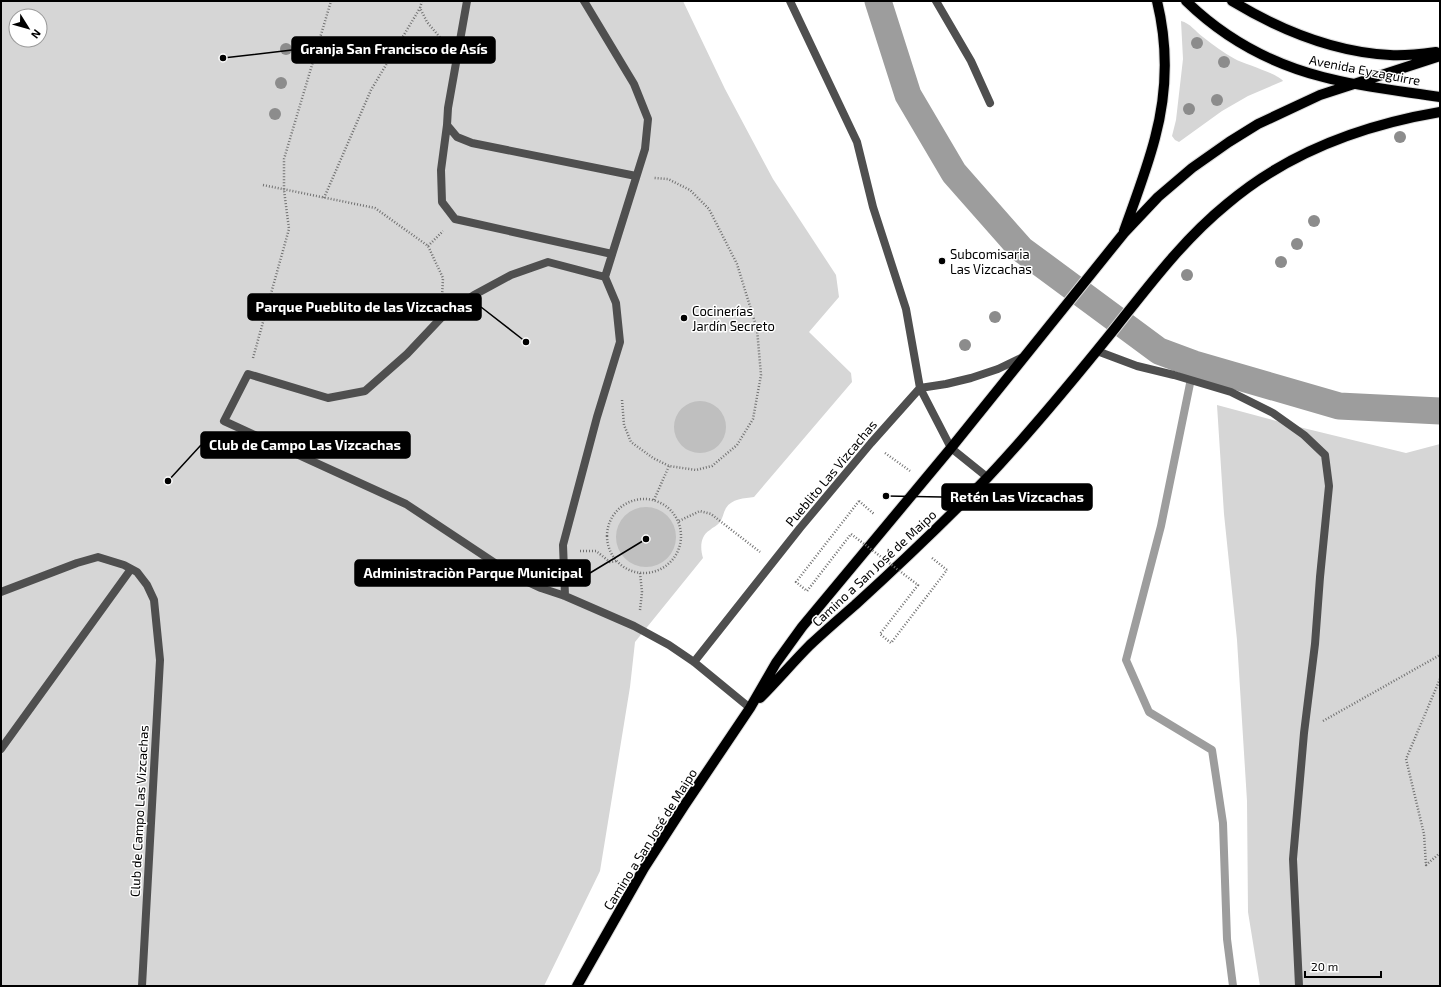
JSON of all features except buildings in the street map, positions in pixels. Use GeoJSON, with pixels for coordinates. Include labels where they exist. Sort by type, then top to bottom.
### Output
{"type":"FeatureCollection","features":[{"type":"Feature","properties":{"kind":"main road"},"geometry":{"type":"LineString","coordinates":[[1124,233],[1155,138],[1162,108],[1165,76],[1164,43],[1158,1]]}},
{"type":"Feature","properties":{"kind":"main road","name":"Avenida Eyzaguirre"},"geometry":{"type":"LineString","coordinates":[[1186,1],[1218,28],[1242,44],[1268,58],[1292,68],[1323,77],[1352,83],[1440,97]]}},
{"type":"Feature","properties":{"kind":"main road","name":"Avenida Eyzaguirre"},"geometry":{"type":"LineString","coordinates":[[1232,1],[1261,18],[1309,39],[1324,43],[1357,51],[1391,55],[1440,52]]}},
{"type":"Feature","properties":{"kind":"main road","name":"Camino a San José de Maipo"},"geometry":{"type":"LineString","coordinates":[[577,986],[644,868],[750,708],[776,663],[802,627],[951,448],[1124,233],[1158,197],[1192,168],[1258,124],[1292,107],[1352,83],[1440,56]]}},
{"type":"Feature","properties":{"kind":"main road","name":"Camino a San José de Maipo"},"geometry":{"type":"LineString","coordinates":[[750,708],[810,645],[912,552],[987,478],[1098,350],[1176,252],[1227,203],[1273,171],[1298,157],[1344,137],[1421,115],[1440,112]]}},
{"type":"Feature","properties":{"kind":"lane"},"geometry":{"type":"LineString","coordinates":[[467,1],[448,108],[441,170],[442,202],[455,219],[612,254]]}},
{"type":"Feature","properties":{"kind":"lane"},"geometry":{"type":"LineString","coordinates":[[565,596],[563,545],[597,417],[620,342],[616,303],[605,277],[644,149],[648,119],[634,84],[584,1]]}},
{"type":"Feature","properties":{"kind":"lane"},"geometry":{"type":"LineString","coordinates":[[790,1],[857,142],[873,207],[906,309],[920,388],[951,448],[987,478]]}},
{"type":"Feature","properties":{"kind":"lane"},"geometry":{"type":"LineString","coordinates":[[936,1],[971,61],[990,103]]}},
{"type":"Feature","properties":{"kind":"lane"},"geometry":{"type":"LineString","coordinates":[[447,125],[457,137],[472,143],[636,176]]}},
{"type":"Feature","properties":{"kind":"lane"},"geometry":{"type":"LineString","coordinates":[[605,277],[548,262],[510,275],[474,295],[441,318],[407,354],[365,391],[328,398],[248,374],[224,421],[406,504],[513,575],[634,626],[670,645],[694,662],[750,708]]}},
{"type":"Feature","properties":{"kind":"lane"},"geometry":{"type":"LineString","coordinates":[[1098,350],[1137,366],[1231,392],[1273,413],[1304,435],[1325,455],[1330,486],[1320,577],[1315,644],[1304,733],[1293,859],[1299,986]]}},
{"type":"Feature","properties":{"kind":"lane"},"geometry":{"type":"LineString","coordinates":[[920,388],[971,378],[998,369],[1025,357]]}},
{"type":"Feature","properties":{"kind":"lane","name":"Pueblito Las Vizcachas"},"geometry":{"type":"LineString","coordinates":[[694,662],[871,443],[920,388]]}},
{"type":"Feature","properties":{"kind":"lane","name":"Club de Campo Las Vizcachas"},"geometry":{"type":"LineString","coordinates":[[1,592],[77,563],[98,557],[124,565],[137,572],[147,585],[154,600],[160,660],[142,986]]}},
{"type":"Feature","properties":{"kind":"lane"},"geometry":{"type":"LineString","coordinates":[[1,749],[132,569]]}},
{"type":"Feature","properties":{"kind":"path"},"geometry":{"type":"LineString","coordinates":[[248,374],[289,229],[284,190],[284,158],[331,1]]}},
{"type":"Feature","properties":{"kind":"path"},"geometry":{"type":"LineString","coordinates":[[324,198],[371,90],[420,8],[422,1]]}},
{"type":"Feature","properties":{"kind":"path"},"geometry":{"type":"LineString","coordinates":[[420,8],[427,22],[440,38],[457,53]]}},
{"type":"Feature","properties":{"kind":"path"},"geometry":{"type":"LineString","coordinates":[[621,398],[624,425],[631,442],[653,458],[669,466],[696,470],[712,466],[737,445],[752,418],[761,375],[757,329],[737,264],[709,209],[690,190],[668,179],[636,176]]}},
{"type":"Feature","properties":{"kind":"path"},"geometry":{"type":"LineString","coordinates":[[263,185],[374,208],[428,246],[443,278],[441,318]]}},
{"type":"Feature","properties":{"kind":"path"},"geometry":{"type":"LineString","coordinates":[[428,246],[455,219]]}},
{"type":"Feature","properties":{"kind":"path"},"geometry":{"type":"LineString","coordinates":[[871,443],[923,481]]}},
{"type":"Feature","properties":{"kind":"path"},"geometry":{"type":"LineString","coordinates":[[654,500],[669,466]]}},
{"type":"Feature","properties":{"kind":"path"},"geometry":{"type":"LineString","coordinates":[[643,499],[654,500],[673,512],[678,521],[681,532],[681,543],[677,554],[661,569],[651,573],[640,573],[629,570],[617,561],[608,546],[607,534],[614,514],[622,506],[632,501],[643,499]]}},
{"type":"Feature","properties":{"kind":"path"},"geometry":{"type":"LineString","coordinates":[[859,501],[796,582],[807,591],[851,534],[918,585],[880,634],[891,643],[947,570]]}},
{"type":"Feature","properties":{"kind":"path"},"geometry":{"type":"LineString","coordinates":[[678,521],[700,511],[711,514],[773,563]]}},
{"type":"Feature","properties":{"kind":"path"},"geometry":{"type":"LineString","coordinates":[[564,551],[592,551],[596,552],[610,562],[617,561]]}},
{"type":"Feature","properties":{"kind":"path"},"geometry":{"type":"LineString","coordinates":[[634,626],[641,605],[642,592],[640,573]]}},
{"type":"Feature","properties":{"kind":"path"},"geometry":{"type":"LineString","coordinates":[[1304,733],[1440,655]]}},
{"type":"Feature","properties":{"kind":"path"},"geometry":{"type":"LineString","coordinates":[[1440,679],[1406,760],[1424,834],[1426,865],[1440,853]]}},
{"type":"Feature","properties":{"kind":"shaded area"},"geometry":{"type":"Polygon","coordinates":[[[1,1],[683,1],[725,89],[773,179],[836,275],[839,297],[809,332],[851,373],[852,382],[754,497],[738,500],[728,505],[718,525],[704,536],[701,546],[703,558],[635,642],[630,687],[600,871],[544,986],[1,986],[1,1]]]}},
{"type":"Feature","properties":{"kind":"shaded area"},"geometry":{"type":"Polygon","coordinates":[[[1181,21],[1190,26],[1231,57],[1275,75],[1283,81],[1248,96],[1222,111],[1179,142],[1172,136],[1176,120],[1183,59],[1181,21]]]}},
{"type":"Feature","properties":{"kind":"shaded area"},"geometry":{"type":"Polygon","coordinates":[[[1217,405],[1406,453],[1440,444],[1440,986],[1260,986],[1248,912],[1247,801],[1237,640],[1224,514],[1217,405]]]}},
{"type":"Feature","properties":{"kind":"waterway"},"geometry":{"type":"LineString","coordinates":[[878,1],[908,95],[954,173],[1021,249],[1159,351],[1194,364],[1339,406],[1440,411]]}},
{"type":"Feature","properties":{"kind":"waterway"},"geometry":{"type":"LineString","coordinates":[[1194,364],[1161,526],[1126,660],[1149,712],[1212,750],[1223,823],[1227,939],[1233,986]]}},
{"type":"Feature","properties":{"kind":"place","name":"Granja San Francisco de Asís"},"geometry":{"type":"Point","coordinates":[223,58]}},
{"type":"Feature","properties":{"kind":"place","name":"Subcomisaria Las Vizcachas"},"geometry":{"type":"Point","coordinates":[942,261]}},
{"type":"Feature","properties":{"kind":"place","name":"Cocinerías Jardín Secreto"},"geometry":{"type":"Point","coordinates":[684,318]}},
{"type":"Feature","properties":{"kind":"place","name":"Parque Pueblito de las Vizcachas"},"geometry":{"type":"Point","coordinates":[526,342]}},
{"type":"Feature","properties":{"kind":"place","name":"Club de Campo Las Vizcachas"},"geometry":{"type":"Point","coordinates":[168,481]}},
{"type":"Feature","properties":{"kind":"place","name":"Retén Las Vizcachas"},"geometry":{"type":"Point","coordinates":[886,496]}},
{"type":"Feature","properties":{"kind":"place","name":"Administraciòn Parque Municipal"},"geometry":{"type":"Point","coordinates":[646,539]}}]}
